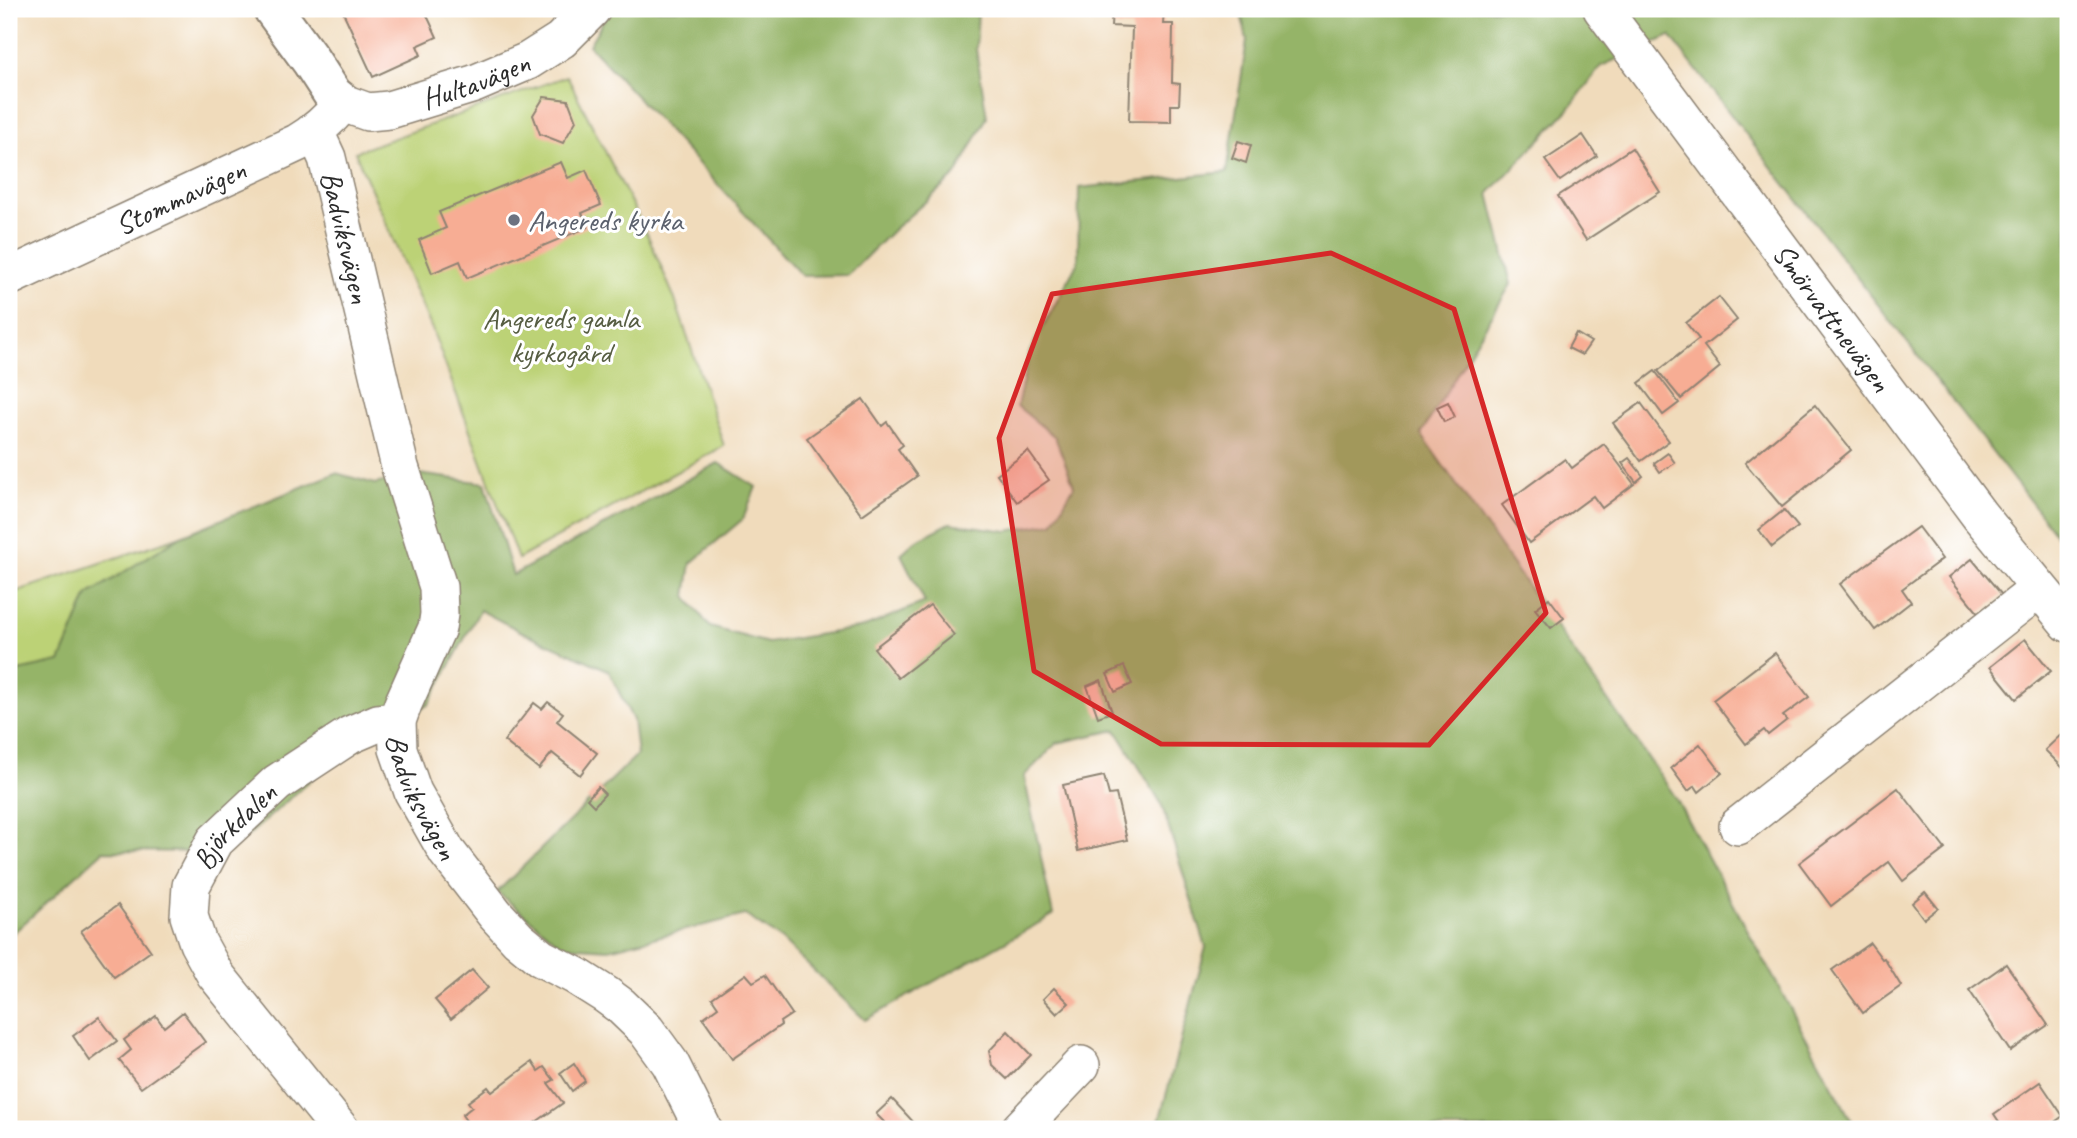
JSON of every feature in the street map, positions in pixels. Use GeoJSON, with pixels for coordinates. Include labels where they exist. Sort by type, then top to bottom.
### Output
{"type":"FeatureCollection","features":[{"type":"Feature","properties":{"kind":"street"},"geometry":{"type":"LineString","coordinates":[[273,9],[333,95],[343,103]]}},
{"type":"Feature","properties":{"kind":"street","name":"Hultavägen"},"geometry":{"type":"LineString","coordinates":[[343,103],[368,111],[389,110],[474,84],[528,61],[561,40],[592,9]]}},
{"type":"Feature","properties":{"kind":"street","name":"Smörvattnevägen"},"geometry":{"type":"LineString","coordinates":[[1602,9],[1980,516],[2068,623]]}},
{"type":"Feature","properties":{"kind":"street","name":"Stommavägen"},"geometry":{"type":"LineString","coordinates":[[9,277],[259,162],[315,132],[343,103]]}},
{"type":"Feature","properties":{"kind":"street","name":"Badviksvägen"},"geometry":{"type":"LineString","coordinates":[[315,132],[327,158],[400,467],[438,587],[437,628],[397,721],[398,749],[413,792],[447,852],[518,939],[541,958],[576,975],[606,995],[646,1030],[670,1063],[703,1129]]}},
{"type":"Feature","properties":{"kind":"street"},"geometry":{"type":"LineString","coordinates":[[1738,826],[2039,589]]}},
{"type":"Feature","properties":{"kind":"street","name":"Björkdalen"},"geometry":{"type":"LineString","coordinates":[[340,1129],[215,974],[198,943],[189,916],[191,886],[215,841],[277,783],[350,735],[378,723],[397,721]]}},
{"type":"Feature","properties":{"kind":"street"},"geometry":{"type":"LineString","coordinates":[[1020,1129],[1082,1065]]}},
{"type":"Feature","properties":{"kind":"highlighted area"},"geometry":{"type":"Polygon","coordinates":[[[1331,253],[1454,309],[1546,613],[1429,745],[1161,744],[1034,671],[999,438],[1052,294],[1331,253]]]}},
{"type":"Feature","properties":{"kind":"green space"},"geometry":{"type":"Polygon","coordinates":[[[610,9],[978,9],[976,49],[987,117],[956,175],[893,230],[848,275],[802,276],[589,45],[610,9]]]}},
{"type":"Feature","properties":{"kind":"green space"},"geometry":{"type":"Polygon","coordinates":[[[1240,9],[2068,9],[2068,550],[1670,36],[1601,66],[1568,110],[1489,193],[1511,284],[1421,434],[1674,795],[1856,1129],[1157,1129],[1206,947],[1161,803],[1116,730],[1057,743],[1024,776],[1053,915],[865,1020],[782,940],[745,915],[609,949],[563,946],[497,892],[637,755],[633,720],[608,670],[480,610],[429,704],[315,776],[230,852],[103,851],[9,937],[9,673],[60,662],[88,595],[181,536],[336,473],[375,484],[418,474],[485,483],[513,575],[718,463],[756,487],[743,519],[691,563],[686,596],[710,627],[768,643],[865,627],[925,602],[901,554],[915,541],[950,523],[1007,531],[1053,523],[1074,486],[1055,437],[1017,406],[1030,351],[1078,262],[1079,188],[1227,172],[1247,40],[1240,9]]]}},
{"type":"Feature","properties":{"kind":"green space","name":"Angereds gamla kyrkogård"},"geometry":{"type":"Polygon","coordinates":[[[567,76],[648,236],[674,297],[724,446],[518,559],[432,329],[355,152],[567,76]]]}},
{"type":"Feature","properties":{"kind":"green space"},"geometry":{"type":"Polygon","coordinates":[[[181,536],[88,595],[60,662],[9,673],[9,594],[181,536]]]}},
{"type":"Feature","properties":{"kind":"building"},"geometry":{"type":"Polygon","coordinates":[[[350,9],[424,9],[437,37],[417,46],[421,55],[373,77],[343,12],[350,9]]]}},
{"type":"Feature","properties":{"kind":"building"},"geometry":{"type":"Polygon","coordinates":[[[1112,9],[1164,9],[1163,24],[1173,24],[1172,83],[1180,84],[1179,105],[1171,105],[1171,122],[1129,121],[1132,27],[1111,26],[1112,9]]]}},
{"type":"Feature","properties":{"kind":"building"},"geometry":{"type":"Polygon","coordinates":[[[544,97],[568,100],[576,121],[563,143],[540,134],[533,115],[544,97]]]}},
{"type":"Feature","properties":{"kind":"building"},"geometry":{"type":"Polygon","coordinates":[[[1583,135],[1597,156],[1560,181],[1545,160],[1583,135]]]}},
{"type":"Feature","properties":{"kind":"building"},"geometry":{"type":"Polygon","coordinates":[[[1238,141],[1251,145],[1246,163],[1232,158],[1238,141]]]}},
{"type":"Feature","properties":{"kind":"building"},"geometry":{"type":"Polygon","coordinates":[[[1632,148],[1660,192],[1586,240],[1558,196],[1632,148]]]}},
{"type":"Feature","properties":{"kind":"building","name":"Angereds kyrka"},"geometry":{"type":"Polygon","coordinates":[[[561,162],[568,178],[586,170],[601,205],[582,213],[588,227],[467,278],[460,261],[432,273],[419,240],[446,228],[439,212],[561,162]]]}},
{"type":"Feature","properties":{"kind":"building"},"geometry":{"type":"Polygon","coordinates":[[[1719,297],[1737,320],[1704,346],[1720,367],[1681,399],[1658,371],[1699,339],[1686,323],[1719,297]]]}},
{"type":"Feature","properties":{"kind":"building"},"geometry":{"type":"Polygon","coordinates":[[[1576,333],[1591,342],[1582,355],[1568,348],[1576,333]]]}},
{"type":"Feature","properties":{"kind":"building"},"geometry":{"type":"Polygon","coordinates":[[[1655,371],[1679,403],[1663,415],[1639,383],[1655,371]]]}},
{"type":"Feature","properties":{"kind":"building"},"geometry":{"type":"Polygon","coordinates":[[[863,399],[882,426],[887,422],[903,445],[898,449],[917,476],[862,515],[807,438],[863,399]]]}},
{"type":"Feature","properties":{"kind":"building"},"geometry":{"type":"Polygon","coordinates":[[[1448,402],[1455,417],[1444,422],[1437,407],[1448,402]]]}},
{"type":"Feature","properties":{"kind":"building"},"geometry":{"type":"Polygon","coordinates":[[[1641,403],[1669,441],[1641,461],[1613,423],[1641,403]]]}},
{"type":"Feature","properties":{"kind":"building"},"geometry":{"type":"Polygon","coordinates":[[[1815,405],[1851,450],[1782,507],[1745,463],[1815,405]]]}},
{"type":"Feature","properties":{"kind":"building"},"geometry":{"type":"Polygon","coordinates":[[[1604,444],[1634,484],[1602,508],[1593,496],[1529,543],[1502,505],[1565,459],[1572,468],[1604,444]]]}},
{"type":"Feature","properties":{"kind":"building"},"geometry":{"type":"Polygon","coordinates":[[[1028,451],[1049,480],[1017,502],[997,474],[1028,451]]]}},
{"type":"Feature","properties":{"kind":"building"},"geometry":{"type":"Polygon","coordinates":[[[1668,453],[1675,463],[1660,472],[1654,463],[1668,453]]]}},
{"type":"Feature","properties":{"kind":"building"},"geometry":{"type":"Polygon","coordinates":[[[1629,458],[1643,476],[1636,482],[1622,463],[1629,458]]]}},
{"type":"Feature","properties":{"kind":"building"},"geometry":{"type":"Polygon","coordinates":[[[1784,510],[1798,527],[1772,547],[1759,530],[1784,510]]]}},
{"type":"Feature","properties":{"kind":"building"},"geometry":{"type":"Polygon","coordinates":[[[1918,527],[1942,559],[1902,589],[1911,602],[1875,630],[1840,584],[1918,527]]]}},
{"type":"Feature","properties":{"kind":"building"},"geometry":{"type":"Polygon","coordinates":[[[1972,559],[2002,595],[1979,614],[1949,577],[1972,559]]]}},
{"type":"Feature","properties":{"kind":"building"},"geometry":{"type":"Polygon","coordinates":[[[1549,598],[1564,618],[1551,628],[1535,609],[1549,598]]]}},
{"type":"Feature","properties":{"kind":"building"},"geometry":{"type":"Polygon","coordinates":[[[930,605],[954,635],[898,678],[874,648],[930,605]]]}},
{"type":"Feature","properties":{"kind":"building"},"geometry":{"type":"Polygon","coordinates":[[[2025,639],[2051,671],[2016,699],[1990,667],[2025,639]]]}},
{"type":"Feature","properties":{"kind":"building"},"geometry":{"type":"Polygon","coordinates":[[[1775,653],[1809,697],[1783,716],[1787,720],[1768,735],[1764,730],[1746,744],[1713,700],[1775,653]]]}},
{"type":"Feature","properties":{"kind":"building"},"geometry":{"type":"Polygon","coordinates":[[[1124,666],[1132,684],[1115,692],[1107,674],[1124,666]]]}},
{"type":"Feature","properties":{"kind":"building"},"geometry":{"type":"Polygon","coordinates":[[[1101,680],[1112,712],[1098,717],[1087,686],[1101,680]]]}},
{"type":"Feature","properties":{"kind":"building"},"geometry":{"type":"Polygon","coordinates":[[[548,702],[563,713],[557,721],[597,753],[580,775],[552,753],[539,769],[504,741],[534,703],[542,709],[548,702]]]}},
{"type":"Feature","properties":{"kind":"building"},"geometry":{"type":"Polygon","coordinates":[[[2068,728],[2068,773],[2045,750],[2068,728]]]}},
{"type":"Feature","properties":{"kind":"building"},"geometry":{"type":"Polygon","coordinates":[[[1700,744],[1722,773],[1699,792],[1695,786],[1688,791],[1671,768],[1700,744]]]}},
{"type":"Feature","properties":{"kind":"building"},"geometry":{"type":"Polygon","coordinates":[[[1104,776],[1109,795],[1116,794],[1127,840],[1078,851],[1063,785],[1104,776]]]}},
{"type":"Feature","properties":{"kind":"building"},"geometry":{"type":"Polygon","coordinates":[[[598,787],[605,794],[594,806],[587,799],[598,787]]]}},
{"type":"Feature","properties":{"kind":"building"},"geometry":{"type":"Polygon","coordinates":[[[1898,788],[1945,849],[1903,881],[1889,862],[1831,906],[1799,863],[1898,788]]]}},
{"type":"Feature","properties":{"kind":"building"},"geometry":{"type":"Polygon","coordinates":[[[1925,892],[1938,908],[1924,919],[1912,903],[1925,892]]]}},
{"type":"Feature","properties":{"kind":"building"},"geometry":{"type":"Polygon","coordinates":[[[118,905],[151,951],[114,977],[81,931],[118,905]]]}},
{"type":"Feature","properties":{"kind":"building"},"geometry":{"type":"Polygon","coordinates":[[[1870,943],[1882,959],[1884,958],[1901,986],[1863,1013],[1832,970],[1870,943]]]}},
{"type":"Feature","properties":{"kind":"building"},"geometry":{"type":"Polygon","coordinates":[[[2006,964],[2048,1025],[2010,1051],[1969,990],[2006,964]]]}},
{"type":"Feature","properties":{"kind":"building"},"geometry":{"type":"Polygon","coordinates":[[[472,970],[488,988],[451,1019],[435,1000],[472,970]]]}},
{"type":"Feature","properties":{"kind":"building"},"geometry":{"type":"Polygon","coordinates":[[[746,974],[753,982],[765,975],[792,1014],[780,1022],[781,1025],[732,1059],[703,1018],[718,1007],[712,998],[746,974]]]}},
{"type":"Feature","properties":{"kind":"building"},"geometry":{"type":"Polygon","coordinates":[[[1054,988],[1069,1003],[1057,1014],[1043,999],[1054,988]]]}},
{"type":"Feature","properties":{"kind":"building"},"geometry":{"type":"Polygon","coordinates":[[[183,1012],[205,1042],[141,1088],[119,1060],[131,1050],[124,1040],[156,1016],[164,1027],[183,1012]]]}},
{"type":"Feature","properties":{"kind":"building"},"geometry":{"type":"Polygon","coordinates":[[[99,1017],[117,1041],[90,1061],[73,1036],[99,1017]]]}},
{"type":"Feature","properties":{"kind":"building"},"geometry":{"type":"Polygon","coordinates":[[[1008,1031],[1031,1055],[1007,1079],[992,1065],[989,1051],[1008,1031]]]}},
{"type":"Feature","properties":{"kind":"building"},"geometry":{"type":"Polygon","coordinates":[[[532,1062],[538,1071],[544,1067],[554,1080],[548,1083],[563,1103],[526,1129],[472,1129],[462,1115],[472,1107],[468,1102],[488,1087],[492,1092],[532,1062]]]}},
{"type":"Feature","properties":{"kind":"building"},"geometry":{"type":"Polygon","coordinates":[[[574,1063],[585,1081],[572,1091],[560,1073],[574,1063]]]}},
{"type":"Feature","properties":{"kind":"building"},"geometry":{"type":"Polygon","coordinates":[[[2040,1082],[2063,1116],[2045,1129],[2004,1129],[1994,1114],[2040,1082]]]}},
{"type":"Feature","properties":{"kind":"building"},"geometry":{"type":"Polygon","coordinates":[[[892,1099],[918,1127],[891,1129],[876,1114],[892,1099]]]}},
{"type":"Feature","properties":{"kind":"place","name":"Angereds kyrka"},"geometry":{"type":"Point","coordinates":[514,220]}}]}
